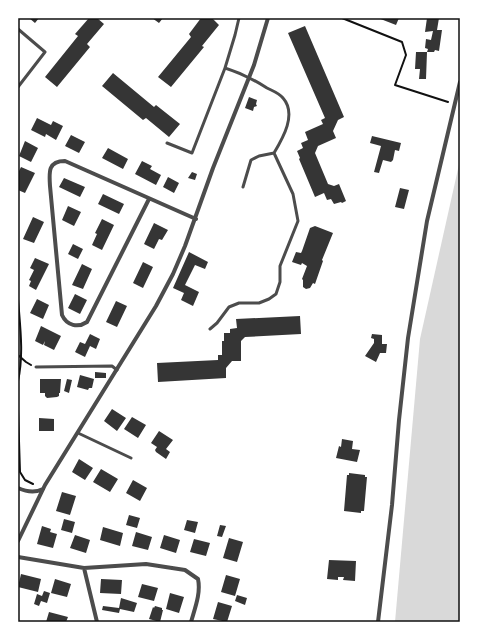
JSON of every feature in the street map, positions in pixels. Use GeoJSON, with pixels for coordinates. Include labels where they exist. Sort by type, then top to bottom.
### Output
{"type":"FeatureCollection","features":[{"type":"Feature","properties":{"kind":"street"},"geometry":{"type":"LineString","coordinates":[[18,541],[44,489],[156,306],[173,274],[196,219],[213,168],[250,76],[264,35],[268,18]]}},
{"type":"Feature","properties":{"kind":"street"},"geometry":{"type":"LineString","coordinates":[[378,622],[392,505],[408,338],[427,221],[460,82]]}},
{"type":"Feature","properties":{"kind":"street"},"geometry":{"type":"LineString","coordinates":[[149,199],[87,322],[80,325],[70,324],[64,320],[62,315],[49,173],[51,167],[57,162],[65,161],[196,219]]}},
{"type":"Feature","properties":{"kind":"street"},"geometry":{"type":"LineString","coordinates":[[18,488],[30,492],[44,489]]}},
{"type":"Feature","properties":{"kind":"street"},"geometry":{"type":"LineString","coordinates":[[18,557],[84,568],[146,564],[185,570],[198,579],[199,586],[199,594],[191,622]]}},
{"type":"Feature","properties":{"kind":"street"},"geometry":{"type":"LineString","coordinates":[[84,568],[97,622]]}},
{"type":"Feature","properties":{"kind":"lane"},"geometry":{"type":"LineString","coordinates":[[167,143],[192,153],[225,68],[239,18]]}},
{"type":"Feature","properties":{"kind":"lane"},"geometry":{"type":"LineString","coordinates":[[18,29],[45,52],[18,87]]}},
{"type":"Feature","properties":{"kind":"lane"},"geometry":{"type":"LineString","coordinates":[[225,68],[250,76],[279,94],[285,100],[288,108],[289,118],[283,139],[274,153],[262,155],[251,160],[243,187]]}},
{"type":"Feature","properties":{"kind":"lane"},"geometry":{"type":"LineString","coordinates":[[210,329],[217,323],[229,307],[239,303],[259,303],[276,294],[280,282],[280,266],[298,222],[293,194],[274,153]]}},
{"type":"Feature","properties":{"kind":"lane"},"geometry":{"type":"LineString","coordinates":[[36,366],[112,366],[117,370]]}},
{"type":"Feature","properties":{"kind":"lane"},"geometry":{"type":"LineString","coordinates":[[78,433],[131,458]]}},
{"type":"Feature","properties":{"kind":"path"},"geometry":{"type":"LineString","coordinates":[[342,18],[402,42],[406,55],[395,85],[455,104]]}},
{"type":"Feature","properties":{"kind":"path"},"geometry":{"type":"LineString","coordinates":[[18,299],[21,333],[21,369],[18,381]]}},
{"type":"Feature","properties":{"kind":"path"},"geometry":{"type":"LineString","coordinates":[[18,355],[26,362],[36,366]]}},
{"type":"Feature","properties":{"kind":"path"},"geometry":{"type":"LineString","coordinates":[[18,410],[20,472],[25,480],[44,489]]}},
{"type":"Feature","properties":{"kind":"shaded area"},"geometry":{"type":"Polygon","coordinates":[[[460,160],[460,622],[395,622],[420,339],[460,160]]]}},
{"type":"Feature","properties":{"kind":"building"},"geometry":{"type":"Polygon","coordinates":[[[29,18],[39,18],[35,23],[29,18]]]}},
{"type":"Feature","properties":{"kind":"building"},"geometry":{"type":"Polygon","coordinates":[[[89,18],[97,18],[104,24],[87,44],[90,47],[57,87],[45,77],[78,36],[75,34],[89,18]]]}},
{"type":"Feature","properties":{"kind":"building"},"geometry":{"type":"Polygon","coordinates":[[[152,18],[163,18],[159,23],[152,18]]]}},
{"type":"Feature","properties":{"kind":"building"},"geometry":{"type":"Polygon","coordinates":[[[201,18],[212,18],[219,25],[202,46],[204,47],[171,87],[158,77],[191,37],[189,34],[201,18]]]}},
{"type":"Feature","properties":{"kind":"building"},"geometry":{"type":"Polygon","coordinates":[[[378,18],[399,18],[396,25],[378,18]]]}},
{"type":"Feature","properties":{"kind":"building"},"geometry":{"type":"Polygon","coordinates":[[[427,18],[439,18],[437,30],[442,30],[439,51],[435,50],[434,52],[427,52],[428,49],[425,48],[426,39],[431,40],[433,31],[425,32],[427,18]]]}},
{"type":"Feature","properties":{"kind":"building"},"geometry":{"type":"Polygon","coordinates":[[[305,26],[344,117],[338,120],[333,131],[336,138],[318,146],[315,153],[328,184],[334,186],[339,184],[346,201],[342,203],[334,204],[331,199],[327,200],[324,193],[315,197],[297,151],[303,148],[301,143],[308,140],[305,132],[323,124],[321,120],[325,118],[288,33],[305,26]]]}},
{"type":"Feature","properties":{"kind":"building"},"geometry":{"type":"Polygon","coordinates":[[[416,52],[427,52],[426,79],[419,79],[420,69],[415,69],[416,52]]]}},
{"type":"Feature","properties":{"kind":"building"},"geometry":{"type":"Polygon","coordinates":[[[113,73],[154,107],[156,105],[180,124],[169,137],[146,118],[143,120],[102,86],[113,73]]]}},
{"type":"Feature","properties":{"kind":"building"},"geometry":{"type":"Polygon","coordinates":[[[249,97],[257,100],[257,106],[254,107],[253,111],[245,108],[249,97]]]}},
{"type":"Feature","properties":{"kind":"building"},"geometry":{"type":"Polygon","coordinates":[[[37,118],[51,125],[53,121],[63,126],[56,140],[46,134],[45,137],[31,130],[37,118]]]}},
{"type":"Feature","properties":{"kind":"building"},"geometry":{"type":"Polygon","coordinates":[[[71,135],[85,142],[79,153],[65,146],[71,135]]]}},
{"type":"Feature","properties":{"kind":"building"},"geometry":{"type":"Polygon","coordinates":[[[372,136],[401,143],[399,151],[395,150],[393,160],[391,162],[383,160],[379,173],[374,172],[381,146],[370,143],[372,136]]]}},
{"type":"Feature","properties":{"kind":"building"},"geometry":{"type":"Polygon","coordinates":[[[25,141],[38,148],[31,162],[19,156],[25,141]]]}},
{"type":"Feature","properties":{"kind":"building"},"geometry":{"type":"Polygon","coordinates":[[[108,148],[128,159],[123,169],[102,158],[108,148]]]}},
{"type":"Feature","properties":{"kind":"building"},"geometry":{"type":"Polygon","coordinates":[[[142,161],[152,166],[150,169],[161,175],[156,185],[135,174],[142,161]]]}},
{"type":"Feature","properties":{"kind":"building"},"geometry":{"type":"Polygon","coordinates":[[[21,167],[35,173],[25,193],[18,190],[18,173],[21,167]]]}},
{"type":"Feature","properties":{"kind":"building"},"geometry":{"type":"Polygon","coordinates":[[[192,172],[197,174],[195,180],[188,178],[192,172]]]}},
{"type":"Feature","properties":{"kind":"building"},"geometry":{"type":"Polygon","coordinates":[[[168,177],[179,183],[174,193],[163,187],[168,177]]]}},
{"type":"Feature","properties":{"kind":"building"},"geometry":{"type":"Polygon","coordinates":[[[64,178],[85,187],[80,197],[59,187],[64,178]]]}},
{"type":"Feature","properties":{"kind":"building"},"geometry":{"type":"Polygon","coordinates":[[[400,188],[409,190],[404,209],[395,207],[400,188]]]}},
{"type":"Feature","properties":{"kind":"building"},"geometry":{"type":"Polygon","coordinates":[[[103,194],[124,204],[119,214],[98,204],[103,194]]]}},
{"type":"Feature","properties":{"kind":"building"},"geometry":{"type":"Polygon","coordinates":[[[68,206],[81,212],[74,226],[62,220],[68,206]]]}},
{"type":"Feature","properties":{"kind":"building"},"geometry":{"type":"Polygon","coordinates":[[[33,217],[44,222],[34,243],[23,239],[33,217]]]}},
{"type":"Feature","properties":{"kind":"building"},"geometry":{"type":"Polygon","coordinates":[[[102,219],[114,225],[102,250],[92,245],[97,234],[95,233],[102,219]]]}},
{"type":"Feature","properties":{"kind":"building"},"geometry":{"type":"Polygon","coordinates":[[[154,223],[168,230],[162,240],[159,239],[154,249],[144,244],[154,223]]]}},
{"type":"Feature","properties":{"kind":"building"},"geometry":{"type":"Polygon","coordinates":[[[315,226],[333,233],[322,260],[323,261],[315,284],[313,283],[310,288],[306,289],[303,287],[302,279],[307,266],[302,263],[301,265],[292,262],[296,252],[301,253],[310,228],[315,226]]]}},
{"type":"Feature","properties":{"kind":"building"},"geometry":{"type":"Polygon","coordinates":[[[73,244],[83,249],[78,259],[68,254],[73,244]]]}},
{"type":"Feature","properties":{"kind":"building"},"geometry":{"type":"Polygon","coordinates":[[[189,252],[208,262],[205,269],[195,265],[185,285],[199,292],[193,306],[181,300],[184,293],[173,288],[189,252]]]}},
{"type":"Feature","properties":{"kind":"building"},"geometry":{"type":"Polygon","coordinates":[[[35,258],[49,264],[36,290],[29,286],[31,281],[29,280],[34,270],[30,268],[35,258]]]}},
{"type":"Feature","properties":{"kind":"building"},"geometry":{"type":"Polygon","coordinates":[[[143,262],[153,267],[143,288],[133,283],[143,262]]]}},
{"type":"Feature","properties":{"kind":"building"},"geometry":{"type":"Polygon","coordinates":[[[82,264],[92,269],[83,289],[72,285],[82,264]]]}},
{"type":"Feature","properties":{"kind":"building"},"geometry":{"type":"Polygon","coordinates":[[[75,294],[87,300],[80,314],[68,308],[75,294]]]}},
{"type":"Feature","properties":{"kind":"building"},"geometry":{"type":"Polygon","coordinates":[[[37,299],[49,305],[43,319],[30,313],[37,299]]]}},
{"type":"Feature","properties":{"kind":"building"},"geometry":{"type":"Polygon","coordinates":[[[116,301],[127,306],[117,327],[106,322],[116,301]]]}},
{"type":"Feature","properties":{"kind":"building"},"geometry":{"type":"Polygon","coordinates":[[[300,316],[301,334],[245,337],[241,341],[241,361],[232,361],[226,368],[226,378],[158,382],[157,363],[218,360],[218,355],[222,355],[222,341],[224,341],[224,333],[230,333],[230,329],[237,328],[236,319],[300,316]]]}},
{"type":"Feature","properties":{"kind":"building"},"geometry":{"type":"Polygon","coordinates":[[[41,326],[61,336],[54,350],[44,345],[45,341],[43,345],[35,341],[41,326]]]}},
{"type":"Feature","properties":{"kind":"building"},"geometry":{"type":"Polygon","coordinates":[[[90,334],[100,339],[96,349],[90,346],[85,357],[75,352],[80,342],[85,344],[90,334]]]}},
{"type":"Feature","properties":{"kind":"building"},"geometry":{"type":"Polygon","coordinates":[[[372,334],[382,335],[382,344],[387,344],[386,353],[380,353],[376,362],[365,356],[374,343],[374,339],[371,338],[372,334]]]}},
{"type":"Feature","properties":{"kind":"building"},"geometry":{"type":"Polygon","coordinates":[[[95,372],[106,373],[106,378],[95,378],[95,372]]]}},
{"type":"Feature","properties":{"kind":"building"},"geometry":{"type":"Polygon","coordinates":[[[80,375],[94,379],[92,388],[89,388],[88,390],[77,387],[80,375]]]}},
{"type":"Feature","properties":{"kind":"building"},"geometry":{"type":"Polygon","coordinates":[[[40,379],[61,379],[59,396],[47,398],[45,393],[40,393],[40,379]]]}},
{"type":"Feature","properties":{"kind":"building"},"geometry":{"type":"Polygon","coordinates":[[[67,379],[72,380],[69,393],[64,391],[67,379]]]}},
{"type":"Feature","properties":{"kind":"building"},"geometry":{"type":"Polygon","coordinates":[[[112,409],[126,418],[117,431],[104,421],[112,409]]]}},
{"type":"Feature","properties":{"kind":"building"},"geometry":{"type":"Polygon","coordinates":[[[132,417],[146,425],[138,438],[124,429],[132,417]]]}},
{"type":"Feature","properties":{"kind":"building"},"geometry":{"type":"Polygon","coordinates":[[[39,418],[54,419],[54,431],[39,431],[39,418]]]}},
{"type":"Feature","properties":{"kind":"building"},"geometry":{"type":"Polygon","coordinates":[[[159,431],[173,440],[166,449],[170,452],[166,459],[156,452],[155,450],[157,447],[151,443],[159,431]]]}},
{"type":"Feature","properties":{"kind":"building"},"geometry":{"type":"Polygon","coordinates":[[[342,439],[353,441],[352,449],[360,450],[357,462],[336,458],[339,446],[341,447],[342,439]]]}},
{"type":"Feature","properties":{"kind":"building"},"geometry":{"type":"Polygon","coordinates":[[[79,459],[93,468],[85,480],[72,472],[79,459]]]}},
{"type":"Feature","properties":{"kind":"building"},"geometry":{"type":"Polygon","coordinates":[[[101,469],[118,479],[110,492],[93,482],[101,469]]]}},
{"type":"Feature","properties":{"kind":"building"},"geometry":{"type":"Polygon","coordinates":[[[349,473],[365,475],[365,477],[367,477],[364,511],[361,511],[361,513],[344,511],[347,475],[349,475],[349,473]]]}},
{"type":"Feature","properties":{"kind":"building"},"geometry":{"type":"Polygon","coordinates":[[[133,480],[147,488],[140,501],[126,493],[133,480]]]}},
{"type":"Feature","properties":{"kind":"building"},"geometry":{"type":"Polygon","coordinates":[[[62,492],[76,496],[70,515],[56,511],[62,492]]]}},
{"type":"Feature","properties":{"kind":"building"},"geometry":{"type":"Polygon","coordinates":[[[129,515],[140,518],[137,528],[126,525],[129,515]]]}},
{"type":"Feature","properties":{"kind":"building"},"geometry":{"type":"Polygon","coordinates":[[[64,519],[75,522],[72,533],[61,530],[64,519]]]}},
{"type":"Feature","properties":{"kind":"building"},"geometry":{"type":"Polygon","coordinates":[[[187,520],[198,522],[195,533],[184,530],[187,520]]]}},
{"type":"Feature","properties":{"kind":"building"},"geometry":{"type":"Polygon","coordinates":[[[220,525],[226,526],[222,537],[217,536],[220,525]]]}},
{"type":"Feature","properties":{"kind":"building"},"geometry":{"type":"Polygon","coordinates":[[[42,526],[51,529],[50,532],[57,534],[53,548],[37,544],[42,526]]]}},
{"type":"Feature","properties":{"kind":"building"},"geometry":{"type":"Polygon","coordinates":[[[103,527],[123,533],[120,546],[100,540],[103,527]]]}},
{"type":"Feature","properties":{"kind":"building"},"geometry":{"type":"Polygon","coordinates":[[[136,532],[152,537],[148,550],[132,546],[136,532]]]}},
{"type":"Feature","properties":{"kind":"building"},"geometry":{"type":"Polygon","coordinates":[[[75,535],[90,540],[86,553],[70,548],[75,535]]]}},
{"type":"Feature","properties":{"kind":"building"},"geometry":{"type":"Polygon","coordinates":[[[164,535],[180,540],[176,553],[160,548],[164,535]]]}},
{"type":"Feature","properties":{"kind":"building"},"geometry":{"type":"Polygon","coordinates":[[[229,538],[243,542],[237,562],[223,558],[229,538]]]}},
{"type":"Feature","properties":{"kind":"building"},"geometry":{"type":"Polygon","coordinates":[[[194,539],[210,543],[206,556],[190,552],[194,539]]]}},
{"type":"Feature","properties":{"kind":"building"},"geometry":{"type":"Polygon","coordinates":[[[329,560],[356,561],[355,581],[343,580],[344,577],[338,577],[338,580],[327,579],[329,560]]]}},
{"type":"Feature","properties":{"kind":"building"},"geometry":{"type":"Polygon","coordinates":[[[21,574],[41,579],[38,592],[18,587],[21,574]]]}},
{"type":"Feature","properties":{"kind":"building"},"geometry":{"type":"Polygon","coordinates":[[[226,575],[240,579],[235,596],[221,592],[226,575]]]}},
{"type":"Feature","properties":{"kind":"building"},"geometry":{"type":"Polygon","coordinates":[[[55,579],[71,584],[67,597],[51,593],[55,579]]]}},
{"type":"Feature","properties":{"kind":"building"},"geometry":{"type":"Polygon","coordinates":[[[101,579],[122,580],[121,594],[100,593],[101,579]]]}},
{"type":"Feature","properties":{"kind":"building"},"geometry":{"type":"Polygon","coordinates":[[[142,584],[158,588],[154,601],[138,597],[142,584]]]}},
{"type":"Feature","properties":{"kind":"building"},"geometry":{"type":"Polygon","coordinates":[[[44,591],[50,593],[47,603],[41,601],[39,606],[34,604],[37,594],[42,596],[44,591]]]}},
{"type":"Feature","properties":{"kind":"building"},"geometry":{"type":"Polygon","coordinates":[[[170,593],[184,597],[179,613],[166,609],[170,593]]]}},
{"type":"Feature","properties":{"kind":"building"},"geometry":{"type":"Polygon","coordinates":[[[237,595],[247,598],[245,605],[235,601],[237,595]]]}},
{"type":"Feature","properties":{"kind":"building"},"geometry":{"type":"Polygon","coordinates":[[[121,598],[137,603],[134,612],[120,609],[119,613],[102,610],[103,606],[119,608],[121,598]]]}},
{"type":"Feature","properties":{"kind":"building"},"geometry":{"type":"Polygon","coordinates":[[[218,602],[232,606],[227,622],[213,619],[218,602]]]}},
{"type":"Feature","properties":{"kind":"building"},"geometry":{"type":"Polygon","coordinates":[[[155,606],[162,608],[163,610],[160,622],[149,619],[153,607],[154,608],[155,606]]]}},
{"type":"Feature","properties":{"kind":"building"},"geometry":{"type":"Polygon","coordinates":[[[49,612],[68,617],[66,622],[46,622],[49,612]]]}}]}
